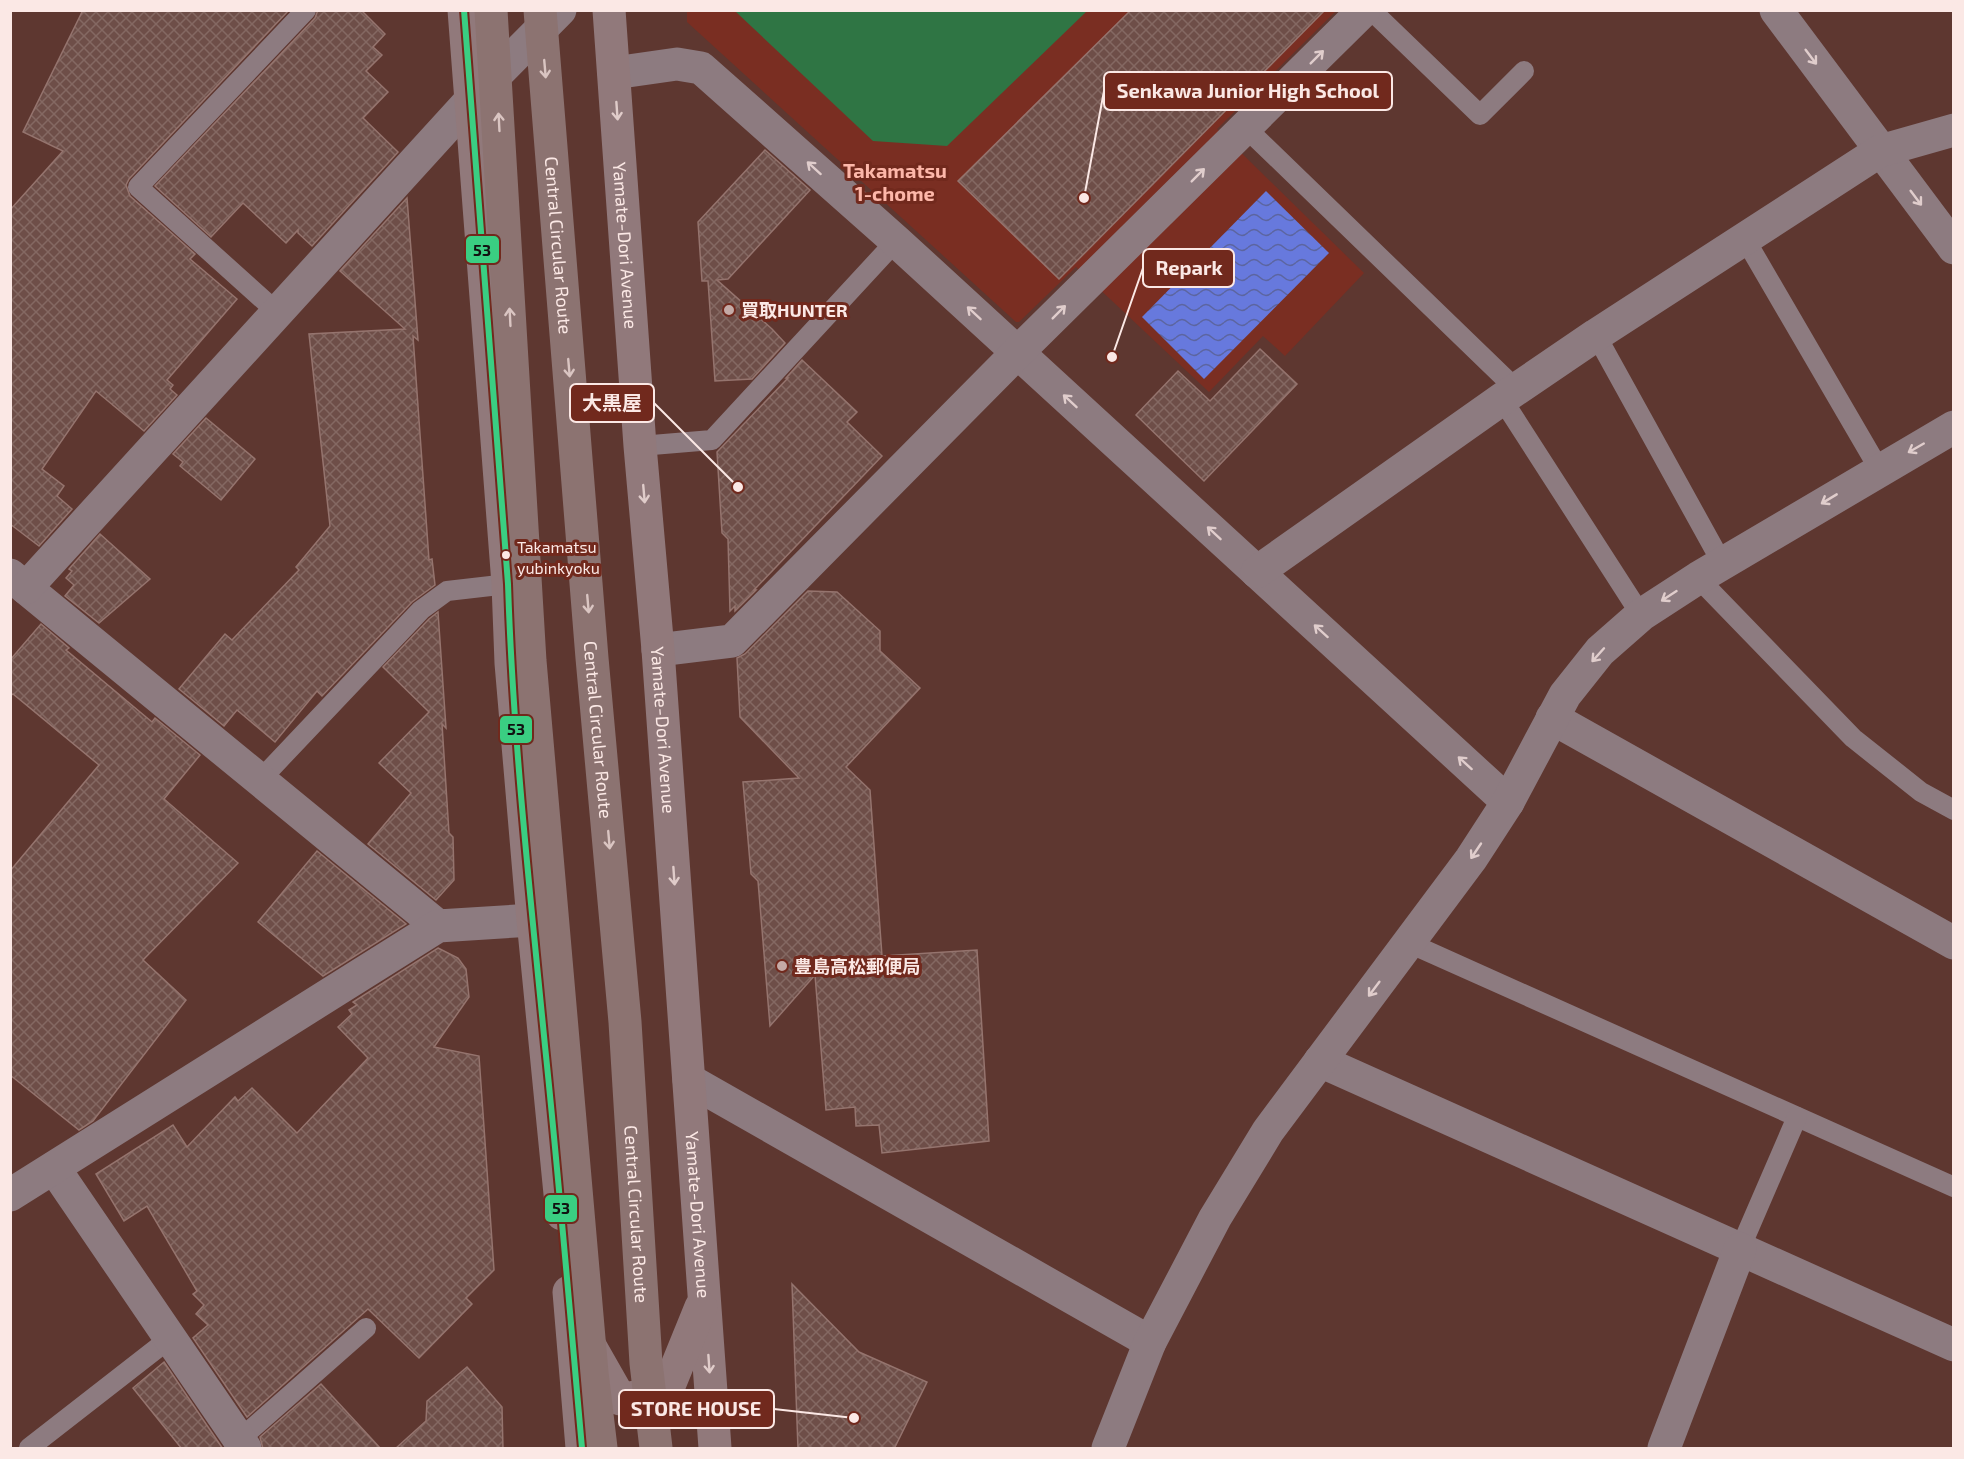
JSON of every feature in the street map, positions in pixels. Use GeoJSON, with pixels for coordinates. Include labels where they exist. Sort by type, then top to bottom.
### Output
{"type":"FeatureCollection","features":[{"type":"Feature","properties":{"kind":"highway"},"geometry":{"type":"LineString","coordinates":[[491,10],[530,661],[592,1373],[601,1449]]}},
{"type":"Feature","properties":{"kind":"highway","name":"Central Circular Route"},"geometry":{"type":"LineString","coordinates":[[540,10],[592,658],[625,1022],[646,1363],[656,1449]]}},
{"type":"Feature","properties":{"kind":"main road"},"geometry":{"type":"LineString","coordinates":[[464,10],[508,584],[511,663],[582,1449]]}},
{"type":"Feature","properties":{"kind":"main road","name":"Yamate-Dori Avenue"},"geometry":{"type":"LineString","coordinates":[[609,10],[640,446],[658,650],[715,1449]]}},
{"type":"Feature","properties":{"kind":"main road"},"geometry":{"type":"LineString","coordinates":[[570,1310],[620,1398],[666,1394],[704,1300]]}},
{"type":"Feature","properties":{"kind":"street"},"geometry":{"type":"LineString","coordinates":[[438,926],[19,582],[278,313],[470,101],[560,10]]}},
{"type":"Feature","properties":{"kind":"street"},"geometry":{"type":"LineString","coordinates":[[658,650],[732,641],[1017,353],[1364,10]]}},
{"type":"Feature","properties":{"kind":"street"},"geometry":{"type":"LineString","coordinates":[[1776,10],[1953,248]]}},
{"type":"Feature","properties":{"kind":"street"},"geometry":{"type":"LineString","coordinates":[[614,73],[677,64],[701,68],[896,241],[1508,802]]}},
{"type":"Feature","properties":{"kind":"street"},"geometry":{"type":"LineString","coordinates":[[1257,572],[1596,335],[1880,151],[1953,130]]}},
{"type":"Feature","properties":{"kind":"street"},"geometry":{"type":"LineString","coordinates":[[1108,1449],[1150,1342],[1215,1218],[1256,1150],[1320,1060],[1471,859],[1508,802],[1565,695],[1600,651],[1641,615],[1710,571],[1953,426]]}},
{"type":"Feature","properties":{"kind":"street"},"geometry":{"type":"LineString","coordinates":[[1552,718],[1953,942]]}},
{"type":"Feature","properties":{"kind":"street"},"geometry":{"type":"LineString","coordinates":[[10,1195],[438,926],[533,920]]}},
{"type":"Feature","properties":{"kind":"street"},"geometry":{"type":"LineString","coordinates":[[1320,1060],[1953,1345]]}},
{"type":"Feature","properties":{"kind":"street"},"geometry":{"type":"LineString","coordinates":[[689,1080],[1150,1342]]}},
{"type":"Feature","properties":{"kind":"street"},"geometry":{"type":"LineString","coordinates":[[54,1168],[242,1444]]}},
{"type":"Feature","properties":{"kind":"street"},"geometry":{"type":"LineString","coordinates":[[1664,1449],[1740,1249]]}},
{"type":"Feature","properties":{"kind":"lane"},"geometry":{"type":"LineString","coordinates":[[278,313],[138,187],[306,10]]}},
{"type":"Feature","properties":{"kind":"lane"},"geometry":{"type":"LineString","coordinates":[[1371,10],[1480,116],[1524,71]]}},
{"type":"Feature","properties":{"kind":"lane"},"geometry":{"type":"LineString","coordinates":[[1246,128],[1509,394],[1641,615]]}},
{"type":"Feature","properties":{"kind":"lane"},"geometry":{"type":"LineString","coordinates":[[1745,238],[1879,469]]}},
{"type":"Feature","properties":{"kind":"lane"},"geometry":{"type":"LineString","coordinates":[[640,446],[712,440],[896,241]]}},
{"type":"Feature","properties":{"kind":"lane"},"geometry":{"type":"LineString","coordinates":[[1596,335],[1710,571],[1853,738],[1921,792],[1953,810]]}},
{"type":"Feature","properties":{"kind":"lane"},"geometry":{"type":"LineString","coordinates":[[260,780],[421,610],[447,591],[508,584]]}},
{"type":"Feature","properties":{"kind":"lane"},"geometry":{"type":"LineString","coordinates":[[1409,943],[1953,1187]]}},
{"type":"Feature","properties":{"kind":"lane"},"geometry":{"type":"LineString","coordinates":[[1740,1249],[1797,1117]]}},
{"type":"Feature","properties":{"kind":"lane"},"geometry":{"type":"LineString","coordinates":[[242,1444],[366,1328]]}},
{"type":"Feature","properties":{"kind":"lane"},"geometry":{"type":"LineString","coordinates":[[29,1449],[169,1339]]}},
{"type":"Feature","properties":{"kind":"shaded area"},"geometry":{"type":"Polygon","coordinates":[[[687,11],[1336,11],[1217,129],[1364,273],[1285,356],[1263,336],[1209,392],[1076,267],[1019,322],[1016,322],[687,22],[687,11]]]}},
{"type":"Feature","properties":{"kind":"green space"},"geometry":{"type":"Polygon","coordinates":[[[735,11],[1087,11],[947,146],[873,141],[735,11]]]}},
{"type":"Feature","properties":{"kind":"water"},"geometry":{"type":"Polygon","coordinates":[[[1266,191],[1329,253],[1204,379],[1142,317],[1266,191]]]}},
{"type":"Feature","properties":{"kind":"building"},"geometry":{"type":"Polygon","coordinates":[[[83,10],[289,10],[129,179],[126,185],[130,196],[195,254],[190,259],[237,299],[167,380],[173,385],[170,389],[177,395],[144,431],[96,391],[42,469],[64,486],[57,496],[72,509],[39,546],[10,524],[10,210],[63,151],[23,132],[83,10]]]}},
{"type":"Feature","properties":{"kind":"building"},"geometry":{"type":"Polygon","coordinates":[[[318,10],[361,10],[385,34],[373,47],[382,55],[366,71],[388,92],[363,118],[398,152],[312,246],[298,233],[298,230],[286,243],[243,203],[211,237],[155,186],[315,18],[318,10]]]}},
{"type":"Feature","properties":{"kind":"building"},"geometry":{"type":"Polygon","coordinates":[[[1131,10],[1325,10],[1059,279],[958,181],[1131,10]]]}},
{"type":"Feature","properties":{"kind":"building"},"geometry":{"type":"Polygon","coordinates":[[[765,150],[810,190],[728,279],[717,280],[785,343],[752,379],[715,381],[708,281],[702,281],[698,222],[765,150]]]}},
{"type":"Feature","properties":{"kind":"building"},"geometry":{"type":"Polygon","coordinates":[[[407,198],[418,340],[413,336],[429,560],[432,559],[435,585],[412,602],[322,696],[317,691],[275,742],[237,710],[224,726],[179,689],[225,634],[232,640],[299,570],[296,567],[330,526],[309,334],[405,329],[340,271],[407,198]]]}},
{"type":"Feature","properties":{"kind":"building"},"geometry":{"type":"Polygon","coordinates":[[[1260,349],[1297,384],[1204,481],[1136,415],[1178,371],[1210,401],[1260,349]]]}},
{"type":"Feature","properties":{"kind":"building"},"geometry":{"type":"Polygon","coordinates":[[[802,360],[857,412],[847,422],[882,456],[754,590],[756,590],[735,611],[735,606],[730,611],[728,539],[722,533],[717,452],[788,378],[786,378],[802,360]]]}},
{"type":"Feature","properties":{"kind":"building"},"geometry":{"type":"Polygon","coordinates":[[[206,418],[255,459],[221,500],[180,466],[183,462],[173,454],[206,418]]]}},
{"type":"Feature","properties":{"kind":"building"},"geometry":{"type":"Polygon","coordinates":[[[100,534],[150,579],[99,623],[65,596],[74,585],[66,578],[72,571],[69,569],[100,534]]]}},
{"type":"Feature","properties":{"kind":"building"},"geometry":{"type":"Polygon","coordinates":[[[808,591],[837,592],[880,631],[880,651],[920,688],[846,767],[870,790],[882,956],[977,950],[989,1141],[882,1153],[879,1125],[856,1126],[855,1107],[826,1110],[815,975],[770,1026],[758,881],[751,874],[743,782],[799,778],[740,717],[737,658],[745,654],[808,591]]]}},
{"type":"Feature","properties":{"kind":"building"},"geometry":{"type":"Polygon","coordinates":[[[438,612],[446,728],[442,724],[449,833],[453,837],[454,880],[436,900],[368,844],[411,793],[379,763],[429,712],[383,667],[438,612]]]}},
{"type":"Feature","properties":{"kind":"building"},"geometry":{"type":"Polygon","coordinates":[[[41,624],[69,648],[66,650],[152,722],[155,718],[200,755],[164,799],[238,863],[143,960],[186,1000],[93,1121],[79,1130],[10,1075],[10,871],[99,765],[13,694],[10,696],[10,660],[41,624]]]}},
{"type":"Feature","properties":{"kind":"building"},"geometry":{"type":"Polygon","coordinates":[[[317,851],[406,924],[323,976],[258,922],[317,851]]]}},
{"type":"Feature","properties":{"kind":"building"},"geometry":{"type":"Polygon","coordinates":[[[438,948],[458,958],[466,969],[469,997],[434,1047],[479,1056],[494,1270],[466,1298],[472,1304],[419,1358],[368,1309],[247,1417],[193,1338],[208,1325],[196,1314],[204,1305],[193,1294],[197,1291],[147,1206],[124,1221],[96,1174],[173,1125],[187,1147],[235,1097],[238,1101],[252,1088],[297,1133],[368,1058],[338,1027],[352,1014],[349,1010],[357,1005],[353,1002],[438,948]]]}},
{"type":"Feature","properties":{"kind":"building"},"geometry":{"type":"Polygon","coordinates":[[[792,1284],[859,1352],[927,1382],[894,1449],[798,1449],[792,1284]]]}},
{"type":"Feature","properties":{"kind":"building"},"geometry":{"type":"Polygon","coordinates":[[[164,1362],[223,1449],[182,1449],[133,1388],[164,1362]]]}},
{"type":"Feature","properties":{"kind":"building"},"geometry":{"type":"Polygon","coordinates":[[[467,1367],[502,1407],[503,1449],[395,1449],[426,1421],[427,1401],[467,1367]]]}},
{"type":"Feature","properties":{"kind":"building"},"geometry":{"type":"Polygon","coordinates":[[[321,1384],[381,1449],[263,1449],[260,1437],[321,1384]]]}},
{"type":"Feature","properties":{"kind":"transit line","name":"53"},"geometry":{"type":"LineString","coordinates":[[464,10],[508,584],[518,758],[582,1448]]}},
{"type":"Feature","properties":{"kind":"place","name":"Senkawa Junior High School"},"geometry":{"type":"Point","coordinates":[1084,198]}},
{"type":"Feature","properties":{"kind":"place","name":"買取HUNTER"},"geometry":{"type":"Point","coordinates":[729,310]}},
{"type":"Feature","properties":{"kind":"place","name":"Repark"},"geometry":{"type":"Point","coordinates":[1112,357]}},
{"type":"Feature","properties":{"kind":"place","name":"大黒屋"},"geometry":{"type":"Point","coordinates":[738,487]}},
{"type":"Feature","properties":{"kind":"place","name":"Takamatsu yubinkyoku"},"geometry":{"type":"Point","coordinates":[506,555]}},
{"type":"Feature","properties":{"kind":"place","name":"豊島高松郵便局"},"geometry":{"type":"Point","coordinates":[782,966]}},
{"type":"Feature","properties":{"kind":"place","name":"STORE HOUSE"},"geometry":{"type":"Point","coordinates":[854,1418]}},
{"type":"Feature","properties":{"kind":"district","name":"Takamatsu 1-chome"},"geometry":{"type":"Point","coordinates":[895,182]}}]}
